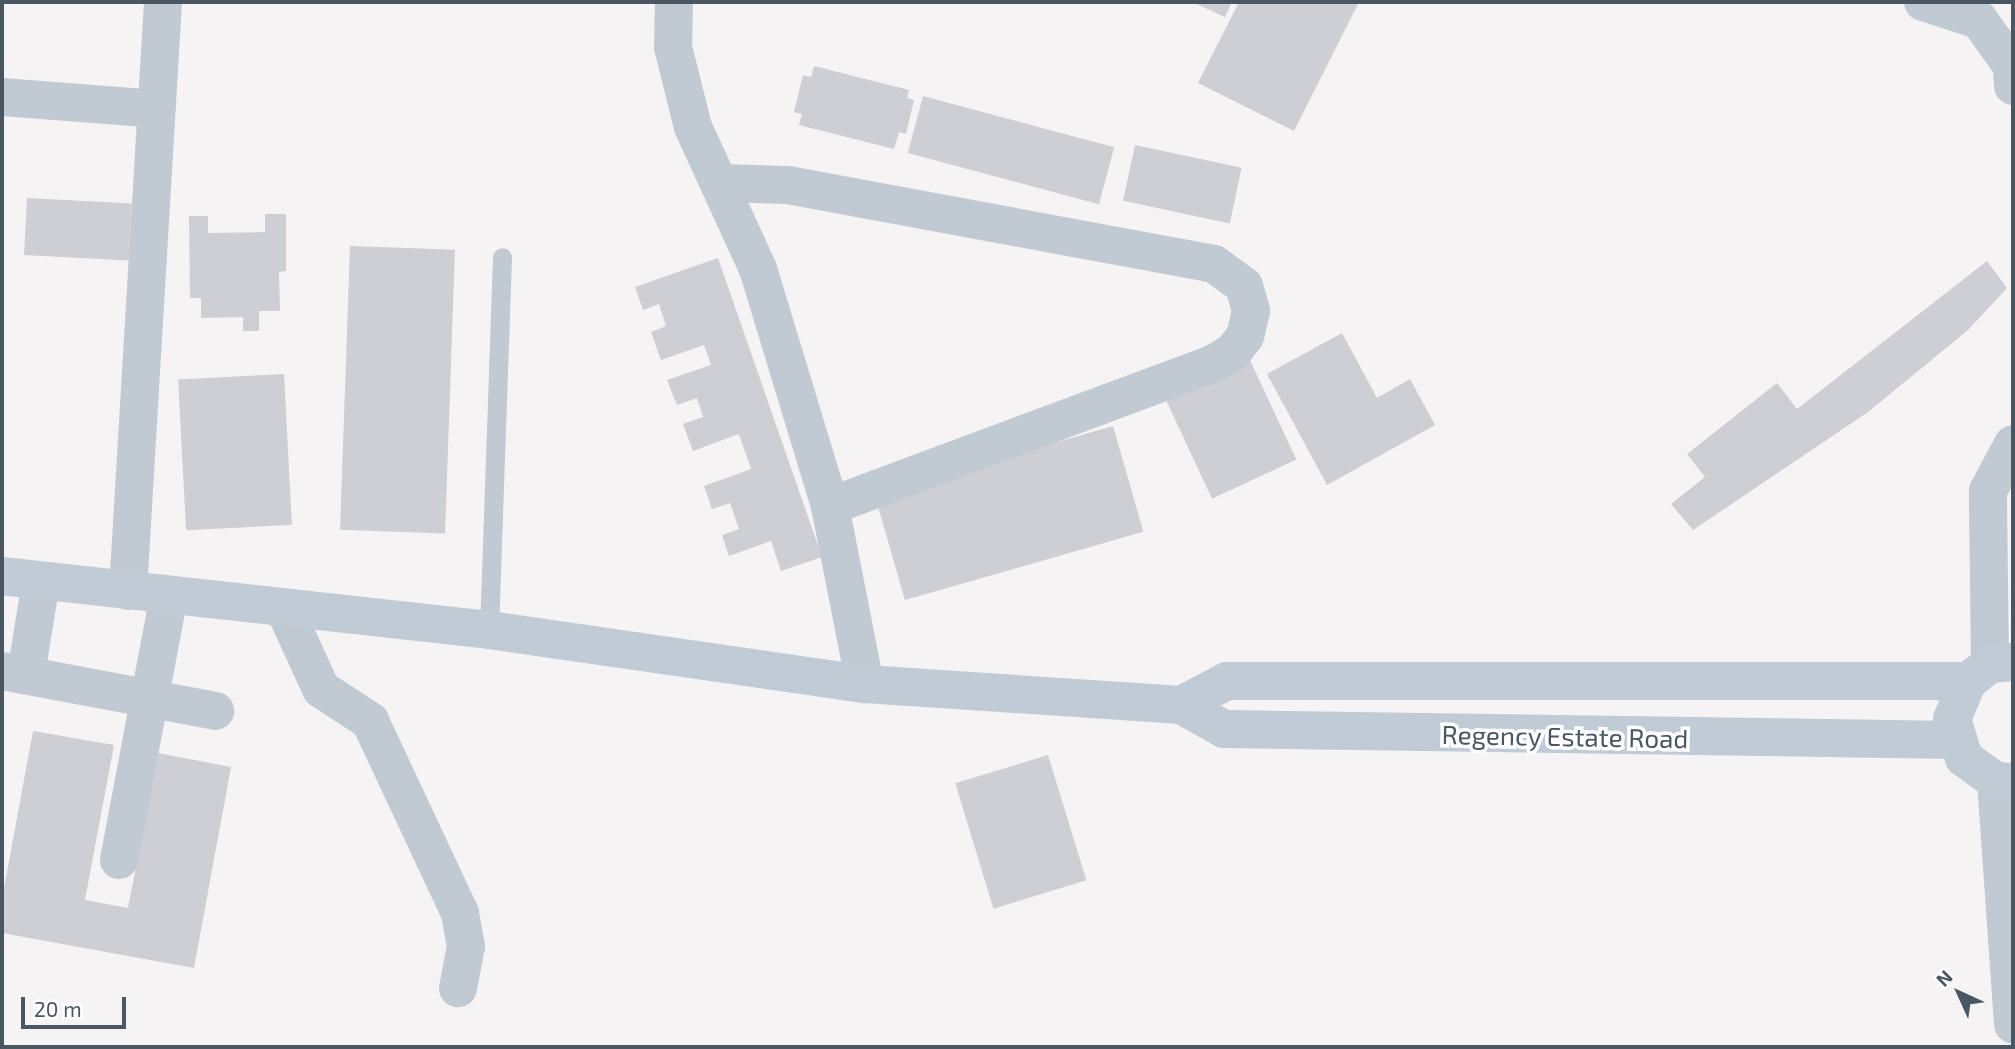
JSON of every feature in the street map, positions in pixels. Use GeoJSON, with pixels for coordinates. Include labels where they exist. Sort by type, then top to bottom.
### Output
{"type":"FeatureCollection","features":[{"type":"Feature","properties":{"kind":"street"},"geometry":{"type":"LineString","coordinates":[[128,591],[163,2]]}},
{"type":"Feature","properties":{"kind":"street"},"geometry":{"type":"LineString","coordinates":[[674,2],[673,47],[693,127],[758,269],[830,506],[865,684]]}},
{"type":"Feature","properties":{"kind":"street"},"geometry":{"type":"LineString","coordinates":[[1923,2],[1979,20],[2012,66],[2013,86]]}},
{"type":"Feature","properties":{"kind":"street"},"geometry":{"type":"LineString","coordinates":[[2,97],[157,109]]}},
{"type":"Feature","properties":{"kind":"street"},"geometry":{"type":"LineString","coordinates":[[719,183],[788,185],[1214,264],[1244,286],[1251,310],[1245,336],[1233,352],[1214,363],[830,506]]}},
{"type":"Feature","properties":{"kind":"street"},"geometry":{"type":"LineString","coordinates":[[2013,444],[1988,491],[1990,669],[1957,699],[1952,719],[1955,740],[1964,758],[2005,782],[2013,1024]]}},
{"type":"Feature","properties":{"kind":"street"},"geometry":{"type":"LineString","coordinates":[[2,576],[489,630],[865,684],[1181,705],[1227,681],[1656,682],[1990,669]]}},
{"type":"Feature","properties":{"kind":"street"},"geometry":{"type":"LineString","coordinates":[[41,581],[14,673],[215,711]]}},
{"type":"Feature","properties":{"kind":"street"},"geometry":{"type":"LineString","coordinates":[[119,860],[169,596]]}},
{"type":"Feature","properties":{"kind":"street"},"geometry":{"type":"LineString","coordinates":[[284,608],[321,689],[370,721],[460,913],[466,946],[458,988]]}},
{"type":"Feature","properties":{"kind":"street"},"geometry":{"type":"LineString","coordinates":[[1650,738],[1656,682]]}},
{"type":"Feature","properties":{"kind":"street","name":"Regency Estate Road"},"geometry":{"type":"LineString","coordinates":[[1181,705],[1224,729],[1650,738],[1955,740]]}},
{"type":"Feature","properties":{"kind":"lane"},"geometry":{"type":"LineString","coordinates":[[489,630],[502,257]]}},
{"type":"Feature","properties":{"kind":"building"},"geometry":{"type":"Polygon","coordinates":[[[1192,2],[1232,2],[1225,17],[1192,2]]]}},
{"type":"Feature","properties":{"kind":"building"},"geometry":{"type":"Polygon","coordinates":[[[1239,2],[1359,2],[1294,131],[1198,83],[1239,2]]]}},
{"type":"Feature","properties":{"kind":"building"},"geometry":{"type":"Polygon","coordinates":[[[814,66],[909,90],[907,98],[914,100],[906,134],[899,132],[894,149],[799,125],[802,114],[794,112],[803,75],[811,77],[814,66]]]}},
{"type":"Feature","properties":{"kind":"building"},"geometry":{"type":"Polygon","coordinates":[[[923,96],[1114,147],[1099,204],[908,153],[923,96]]]}},
{"type":"Feature","properties":{"kind":"building"},"geometry":{"type":"Polygon","coordinates":[[[1135,145],[1242,168],[1230,223],[1123,201],[1135,145]]]}},
{"type":"Feature","properties":{"kind":"building"},"geometry":{"type":"Polygon","coordinates":[[[27,198],[132,203],[129,260],[24,255],[27,198]]]}},
{"type":"Feature","properties":{"kind":"building"},"geometry":{"type":"Polygon","coordinates":[[[265,214],[286,214],[286,271],[279,272],[280,311],[259,311],[259,331],[243,331],[243,317],[201,318],[201,298],[190,298],[189,216],[208,216],[208,233],[265,232],[265,214]]]}},
{"type":"Feature","properties":{"kind":"building"},"geometry":{"type":"Polygon","coordinates":[[[350,246],[455,250],[445,533],[340,530],[350,246]]]}},
{"type":"Feature","properties":{"kind":"building"},"geometry":{"type":"Polygon","coordinates":[[[718,258],[822,557],[781,571],[771,541],[729,556],[722,535],[739,529],[730,503],[712,509],[704,486],[751,469],[739,434],[693,451],[683,424],[703,417],[697,398],[677,405],[667,380],[711,365],[704,345],[661,360],[651,332],[666,326],[659,304],[643,310],[635,287],[718,258]]]}},
{"type":"Feature","properties":{"kind":"building"},"geometry":{"type":"Polygon","coordinates":[[[1987,261],[2007,288],[1968,330],[1868,412],[1693,530],[1671,504],[1705,477],[1687,454],[1777,383],[1797,409],[1987,261]]]}},
{"type":"Feature","properties":{"kind":"building"},"geometry":{"type":"Polygon","coordinates":[[[1342,333],[1377,398],[1410,379],[1435,425],[1327,485],[1267,374],[1342,333]]]}},
{"type":"Feature","properties":{"kind":"building"},"geometry":{"type":"Polygon","coordinates":[[[1249,358],[1296,460],[1212,499],[1165,397],[1249,358]]]}},
{"type":"Feature","properties":{"kind":"building"},"geometry":{"type":"Polygon","coordinates":[[[284,374],[292,525],[186,530],[178,380],[284,374]]]}},
{"type":"Feature","properties":{"kind":"building"},"geometry":{"type":"Polygon","coordinates":[[[1113,426],[1143,532],[905,600],[875,494],[1113,426]]]}},
{"type":"Feature","properties":{"kind":"building"},"geometry":{"type":"Polygon","coordinates":[[[33,731],[114,745],[85,900],[128,908],[158,753],[231,767],[194,968],[2,933],[2,899],[33,731]]]}},
{"type":"Feature","properties":{"kind":"building"},"geometry":{"type":"Polygon","coordinates":[[[1048,755],[1086,880],[994,909],[955,783],[1048,755]]]}}]}
